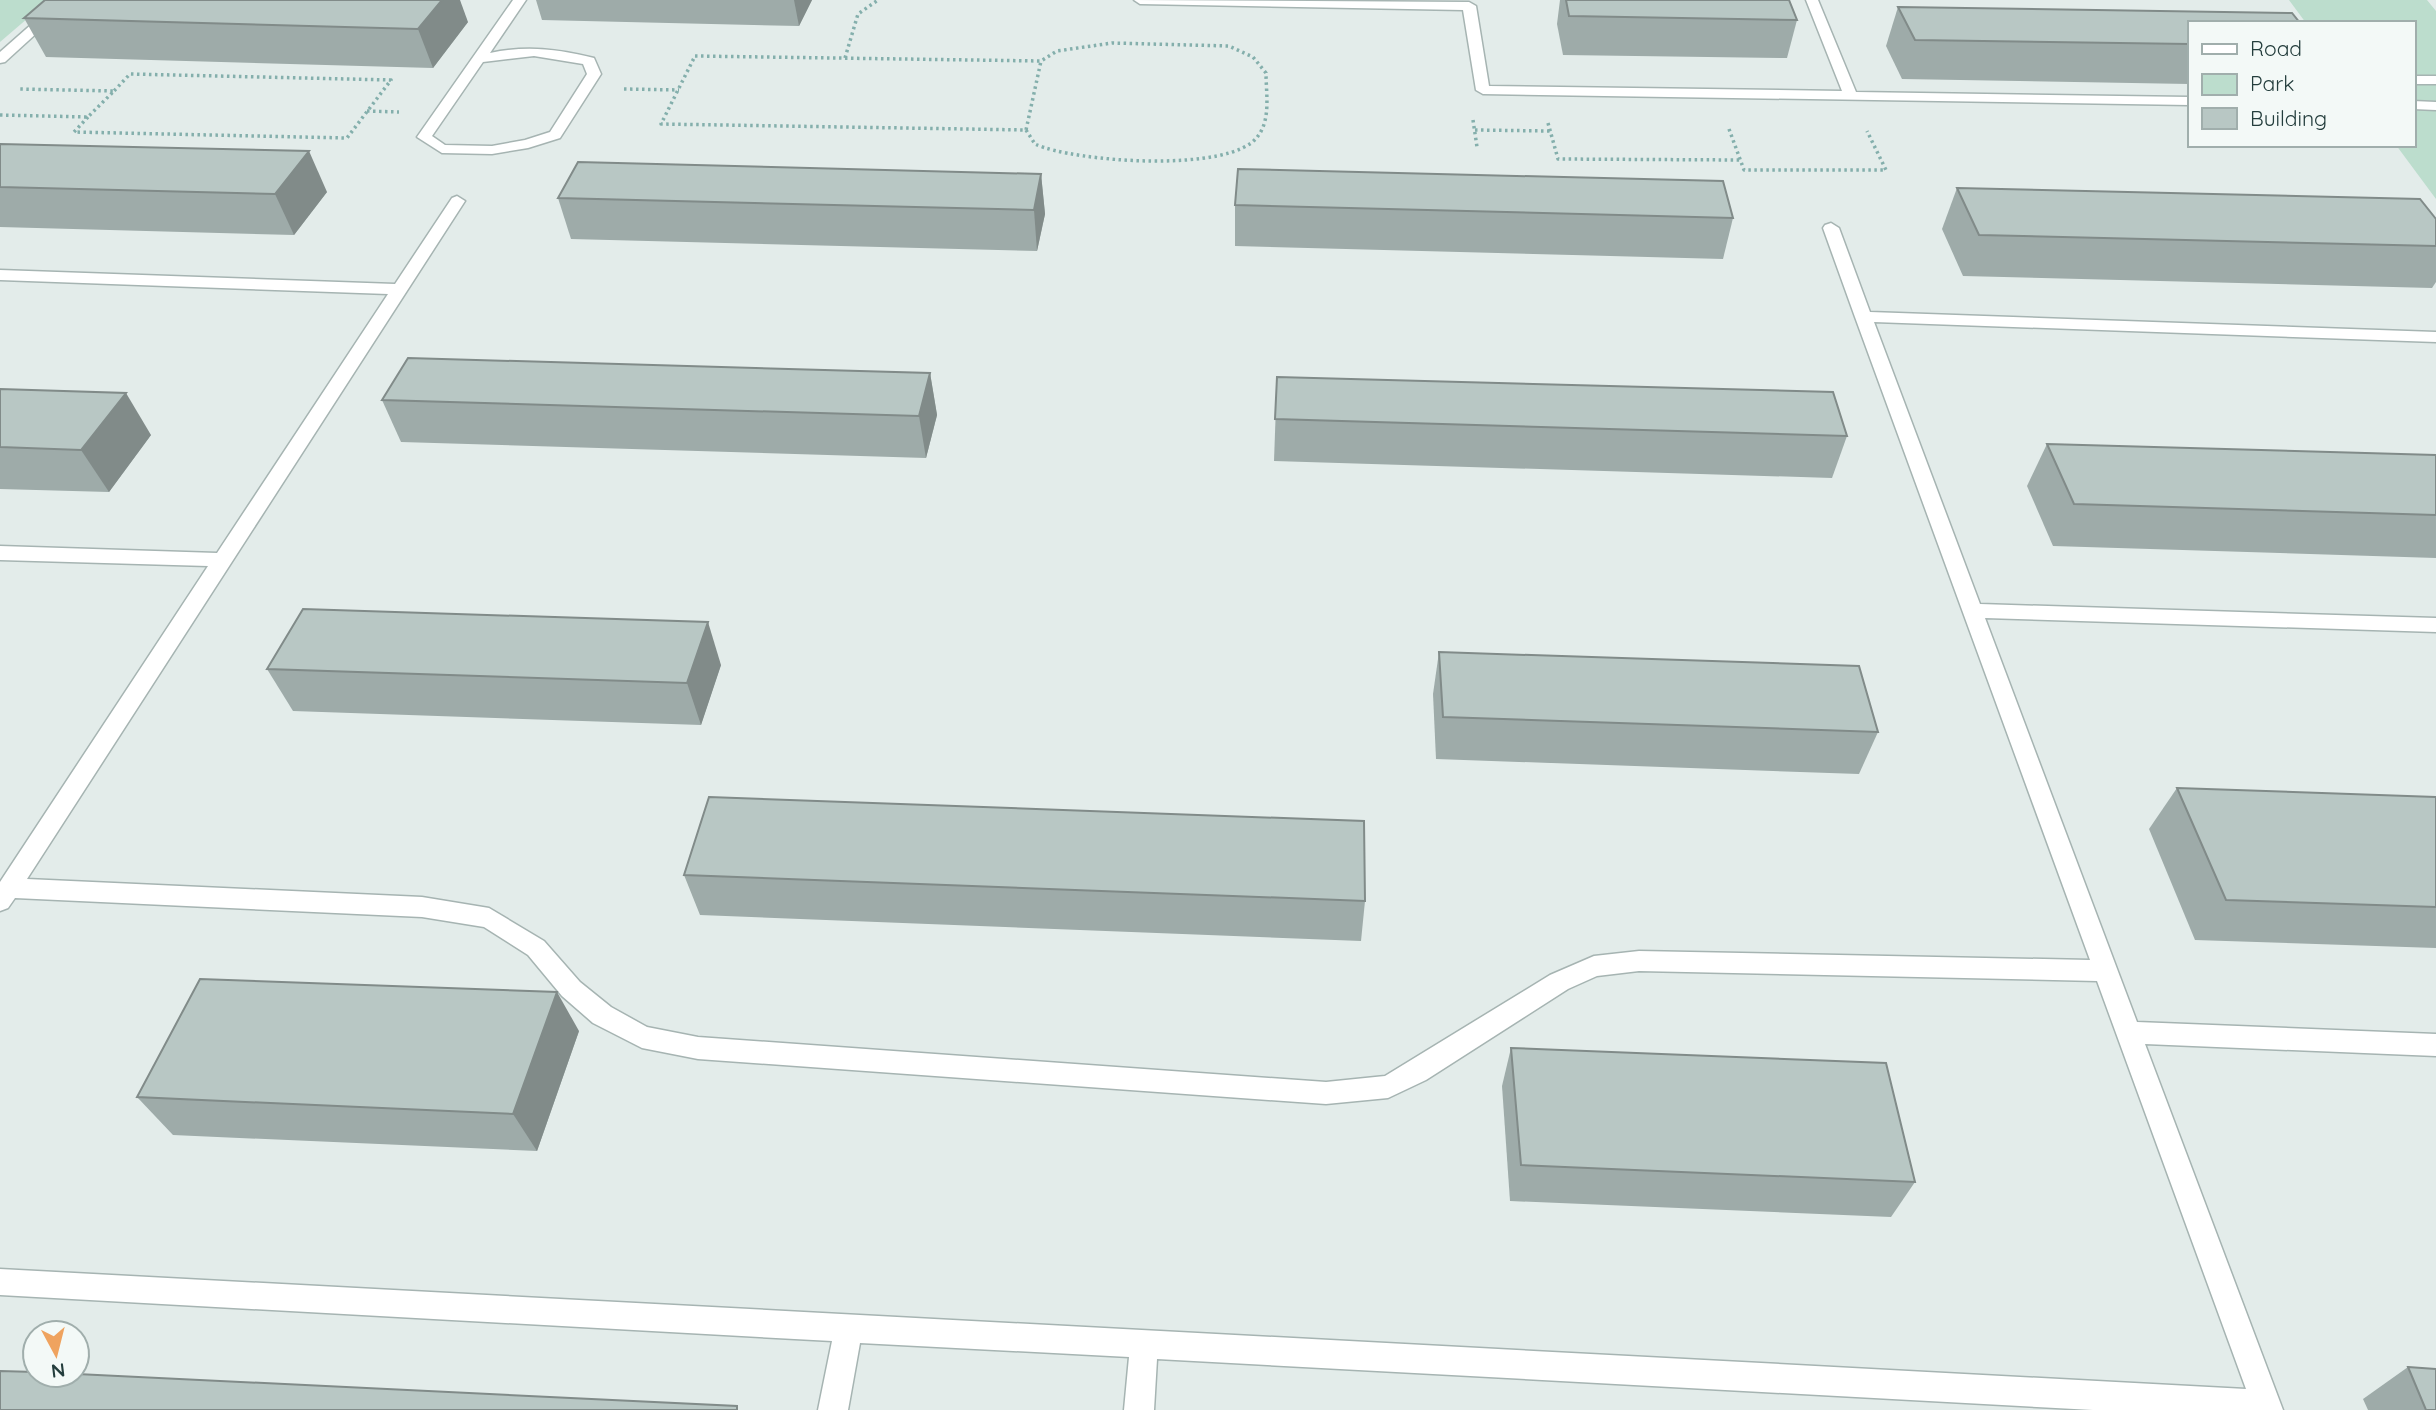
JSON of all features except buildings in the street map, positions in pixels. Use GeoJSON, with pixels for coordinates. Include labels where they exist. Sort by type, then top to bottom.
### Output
{"type":"FeatureCollection","features":[{"type":"Feature","properties":{"kind":"lane"},"geometry":{"type":"LineString","coordinates":[[0,59],[66,0]]}},
{"type":"Feature","properties":{"kind":"lane"},"geometry":{"type":"LineString","coordinates":[[480,59],[512,51],[534,51],[556,52],[589,61],[594,74],[555,135],[528,144],[492,150],[442,149],[424,137],[520,0]]}},
{"type":"Feature","properties":{"kind":"lane"},"geometry":{"type":"LineString","coordinates":[[1140,0],[1469,6],[1483,90],[2188,101]]}},
{"type":"Feature","properties":{"kind":"lane"},"geometry":{"type":"LineString","coordinates":[[1812,0],[1850,95]]}},
{"type":"Feature","properties":{"kind":"lane"},"geometry":{"type":"LineString","coordinates":[[2415,79],[2436,80]]}},
{"type":"Feature","properties":{"kind":"lane"},"geometry":{"type":"LineString","coordinates":[[2415,105],[2436,106]]}},
{"type":"Feature","properties":{"kind":"lane"},"geometry":{"type":"LineString","coordinates":[[4,894],[457,201]]}},
{"type":"Feature","properties":{"kind":"lane"},"geometry":{"type":"LineString","coordinates":[[0,1282],[2267,1407],[1831,228]]}},
{"type":"Feature","properties":{"kind":"lane"},"geometry":{"type":"LineString","coordinates":[[0,275],[399,289]]}},
{"type":"Feature","properties":{"kind":"lane"},"geometry":{"type":"LineString","coordinates":[[1863,317],[2436,337]]}},
{"type":"Feature","properties":{"kind":"lane"},"geometry":{"type":"LineString","coordinates":[[0,553],[223,560]]}},
{"type":"Feature","properties":{"kind":"lane"},"geometry":{"type":"LineString","coordinates":[[1972,611],[2436,625]]}},
{"type":"Feature","properties":{"kind":"lane"},"geometry":{"type":"LineString","coordinates":[[4,894],[422,907],[489,918],[536,948],[571,989],[602,1015],[642,1037],[698,1048],[1326,1093],[1388,1087],[1417,1072],[1559,982],[1594,966],[1639,961],[2106,971]]}},
{"type":"Feature","properties":{"kind":"lane"},"geometry":{"type":"LineString","coordinates":[[2128,1032],[2436,1045]]}},
{"type":"Feature","properties":{"kind":"lane"},"geometry":{"type":"LineString","coordinates":[[833,1410],[849,1328]]}},
{"type":"Feature","properties":{"kind":"lane"},"geometry":{"type":"LineString","coordinates":[[1139,1410],[1144,1343]]}},
{"type":"Feature","properties":{"kind":"path"},"geometry":{"type":"LineString","coordinates":[[845,58],[858,14],[878,0]]}},
{"type":"Feature","properties":{"kind":"path"},"geometry":{"type":"LineString","coordinates":[[1027,130],[662,124],[695,56],[1041,61],[1056,51],[1112,43],[1229,46],[1253,57],[1266,73],[1265,121],[1259,136],[1244,149],[1212,159],[1087,158],[1057,153],[1035,144],[1027,130],[1041,61]]}},
{"type":"Feature","properties":{"kind":"path"},"geometry":{"type":"LineString","coordinates":[[130,74],[391,80],[347,138],[74,132],[88,117],[130,74]]}},
{"type":"Feature","properties":{"kind":"path"},"geometry":{"type":"LineString","coordinates":[[585,88],[679,90]]}},
{"type":"Feature","properties":{"kind":"path"},"geometry":{"type":"LineString","coordinates":[[13,89],[114,91]]}},
{"type":"Feature","properties":{"kind":"path"},"geometry":{"type":"LineString","coordinates":[[1541,91],[1558,159],[1740,160]]}},
{"type":"Feature","properties":{"kind":"path"},"geometry":{"type":"LineString","coordinates":[[1715,93],[1744,170],[1886,170],[1850,95]]}},
{"type":"Feature","properties":{"kind":"path"},"geometry":{"type":"LineString","coordinates":[[0,114],[88,117]]}},
{"type":"Feature","properties":{"kind":"path"},"geometry":{"type":"LineString","coordinates":[[1475,130],[1550,131]]}},
{"type":"Feature","properties":{"kind":"green space"},"geometry":{"type":"Polygon","coordinates":[[[0,0],[49,0],[0,42],[0,0]]]}},
{"type":"Feature","properties":{"kind":"green space"},"geometry":{"type":"Polygon","coordinates":[[[2289,0],[2427,0],[2436,11],[2436,199],[2397,147],[2415,147],[2415,21],[2305,21],[2289,0]]]}}]}
